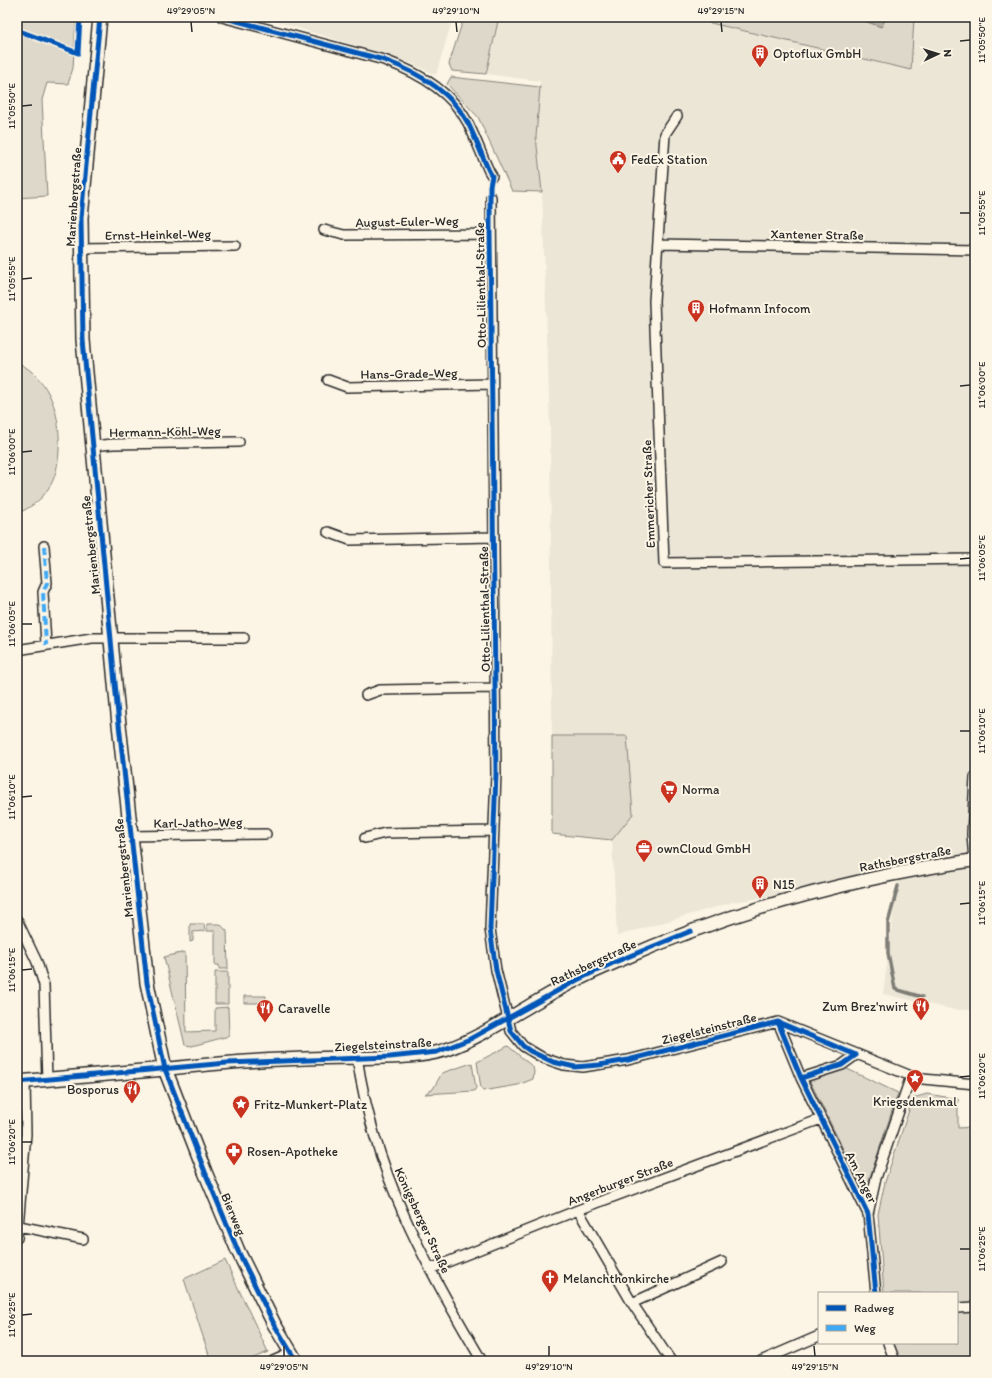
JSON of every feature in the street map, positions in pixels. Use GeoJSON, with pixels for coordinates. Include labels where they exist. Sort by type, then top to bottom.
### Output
{"type":"FeatureCollection","features":[{"type":"Feature","properties":{"kind":"main road","name":"Marienbergstraße"},"geometry":{"type":"LineString","coordinates":[[100,17],[83,190],[80,248],[84,359],[130,836],[147,983],[165,1069]]}},
{"type":"Feature","properties":{"kind":"main road","name":"Ziegelsteinstraße"},"geometry":{"type":"LineString","coordinates":[[21,1082],[165,1069]]}},
{"type":"Feature","properties":{"kind":"main road","name":"Bierweg"},"geometry":{"type":"LineString","coordinates":[[165,1069],[221,1212],[269,1314],[294,1357]]}},
{"type":"Feature","properties":{"kind":"street"},"geometry":{"type":"LineString","coordinates":[[222,17],[384,60],[408,69],[434,85],[455,106],[468,123],[492,176]]}},
{"type":"Feature","properties":{"kind":"street","name":"Emmericher Straße"},"geometry":{"type":"LineString","coordinates":[[677,116],[666,134],[654,301],[664,563],[975,559]]}},
{"type":"Feature","properties":{"kind":"street","name":"Otto-Lilienthal-Straße"},"geometry":{"type":"LineString","coordinates":[[490,197],[496,688],[494,831],[490,929],[493,958],[508,1019]]}},
{"type":"Feature","properties":{"kind":"street","name":"August-Euler-Weg"},"geometry":{"type":"LineString","coordinates":[[324,230],[344,235],[490,234]]}},
{"type":"Feature","properties":{"kind":"street","name":"Xantener Straße"},"geometry":{"type":"LineString","coordinates":[[658,244],[975,250]]}},
{"type":"Feature","properties":{"kind":"street","name":"Ernst-Heinkel-Weg"},"geometry":{"type":"LineString","coordinates":[[80,248],[235,246]]}},
{"type":"Feature","properties":{"kind":"street","name":"Hans-Grade-Weg"},"geometry":{"type":"LineString","coordinates":[[328,380],[347,387],[492,384]]}},
{"type":"Feature","properties":{"kind":"street","name":"Hermann-Köhl-Weg"},"geometry":{"type":"LineString","coordinates":[[92,446],[113,444],[239,442]]}},
{"type":"Feature","properties":{"kind":"street"},"geometry":{"type":"LineString","coordinates":[[328,532],[350,540],[494,538]]}},
{"type":"Feature","properties":{"kind":"street"},"geometry":{"type":"LineString","coordinates":[[44,546],[47,583],[43,592],[46,644]]}},
{"type":"Feature","properties":{"kind":"street"},"geometry":{"type":"LineString","coordinates":[[17,650],[46,644],[92,638],[244,638]]}},
{"type":"Feature","properties":{"kind":"street"},"geometry":{"type":"LineString","coordinates":[[366,695],[380,690],[496,688]]}},
{"type":"Feature","properties":{"kind":"street"},"geometry":{"type":"LineString","coordinates":[[974,860],[972,834],[975,777]]}},
{"type":"Feature","properties":{"kind":"street"},"geometry":{"type":"LineString","coordinates":[[365,838],[385,833],[494,831]]}},
{"type":"Feature","properties":{"kind":"street","name":"Karl-Jatho-Weg"},"geometry":{"type":"LineString","coordinates":[[130,836],[266,834]]}},
{"type":"Feature","properties":{"kind":"street","name":"Rathsbergstraße"},"geometry":{"type":"LineString","coordinates":[[508,1019],[559,989],[596,971],[708,925],[826,889],[909,870],[974,860]]}},
{"type":"Feature","properties":{"kind":"street"},"geometry":{"type":"LineString","coordinates":[[17,920],[37,962],[44,985],[47,1080]]}},
{"type":"Feature","properties":{"kind":"street","name":"Ziegelsteinstraße"},"geometry":{"type":"LineString","coordinates":[[165,1069],[235,1062],[357,1058],[409,1055],[441,1051],[458,1045],[508,1019],[511,1030],[523,1046],[543,1058],[575,1067],[628,1060],[778,1022]]}},
{"type":"Feature","properties":{"kind":"street"},"geometry":{"type":"LineString","coordinates":[[778,1022],[856,1055],[911,1076],[923,1079],[975,1084]]}},
{"type":"Feature","properties":{"kind":"street","name":"Am Anger"},"geometry":{"type":"LineString","coordinates":[[778,1022],[801,1078],[868,1214],[876,1292]]}},
{"type":"Feature","properties":{"kind":"street"},"geometry":{"type":"LineString","coordinates":[[801,1078],[842,1065],[856,1055]]}},
{"type":"Feature","properties":{"kind":"street","name":"Königsberger Straße"},"geometry":{"type":"LineString","coordinates":[[357,1058],[370,1121],[386,1174],[430,1270],[482,1361]]}},
{"type":"Feature","properties":{"kind":"street"},"geometry":{"type":"LineString","coordinates":[[868,1214],[876,1178],[911,1076]]}},
{"type":"Feature","properties":{"kind":"street"},"geometry":{"type":"LineString","coordinates":[[17,1238],[19,1226],[19,1196],[26,1134],[21,1082]]}},
{"type":"Feature","properties":{"kind":"street","name":"Angerburger Straße"},"geometry":{"type":"LineString","coordinates":[[430,1270],[578,1210],[821,1119]]}},
{"type":"Feature","properties":{"kind":"street"},"geometry":{"type":"LineString","coordinates":[[578,1210],[632,1303],[671,1361]]}},
{"type":"Feature","properties":{"kind":"street"},"geometry":{"type":"LineString","coordinates":[[19,1226],[83,1239]]}},
{"type":"Feature","properties":{"kind":"street"},"geometry":{"type":"LineString","coordinates":[[632,1303],[722,1262]]}},
{"type":"Feature","properties":{"kind":"street"},"geometry":{"type":"LineString","coordinates":[[958,1308],[975,1307]]}},
{"type":"Feature","properties":{"kind":"street"},"geometry":{"type":"LineString","coordinates":[[761,1361],[818,1336]]}},
{"type":"Feature","properties":{"kind":"street"},"geometry":{"type":"LineString","coordinates":[[888,1344],[895,1361]]}},
{"type":"Feature","properties":{"kind":"street"},"geometry":{"type":"LineString","coordinates":[[272,1361],[294,1357]]}},
{"type":"Feature","properties":{"kind":"shaded area"},"geometry":{"type":"Polygon","coordinates":[[[17,17],[76,17],[73,68],[68,84],[47,83],[42,100],[47,196],[17,198],[17,17]]]}},
{"type":"Feature","properties":{"kind":"shaded area"},"geometry":{"type":"Polygon","coordinates":[[[261,17],[453,17],[436,75],[413,64],[384,54],[261,17]]]}},
{"type":"Feature","properties":{"kind":"shaded area"},"geometry":{"type":"Polygon","coordinates":[[[464,17],[499,17],[486,74],[452,71],[449,64],[464,17]]]}},
{"type":"Feature","properties":{"kind":"shaded area"},"geometry":{"type":"Polygon","coordinates":[[[499,17],[685,17],[910,70],[914,17],[975,17],[975,1010],[955,1010],[883,994],[898,878],[733,902],[617,936],[612,840],[633,814],[627,737],[552,736],[550,425],[542,192],[536,137],[540,81],[486,74],[499,17]]]}},
{"type":"Feature","properties":{"kind":"shaded area"},"geometry":{"type":"Polygon","coordinates":[[[685,17],[854,17],[881,26],[887,17],[914,17],[911,70],[685,17]]]}},
{"type":"Feature","properties":{"kind":"shaded area"},"geometry":{"type":"Polygon","coordinates":[[[854,17],[887,17],[881,27],[854,17]]]}},
{"type":"Feature","properties":{"kind":"shaded area"},"geometry":{"type":"Polygon","coordinates":[[[451,77],[540,87],[536,137],[542,192],[512,191],[478,117],[447,84],[451,77]]]}},
{"type":"Feature","properties":{"kind":"shaded area"},"geometry":{"type":"Polygon","coordinates":[[[17,362],[29,369],[38,378],[46,388],[52,400],[58,425],[59,451],[55,476],[51,485],[38,501],[17,514],[17,362]]]}},
{"type":"Feature","properties":{"kind":"shaded area"},"geometry":{"type":"Polygon","coordinates":[[[552,736],[627,736],[633,814],[612,840],[552,834],[552,736]]]}},
{"type":"Feature","properties":{"kind":"shaded area"},"geometry":{"type":"Polygon","coordinates":[[[190,924],[204,924],[205,931],[193,932],[193,941],[190,942],[190,924]]]}},
{"type":"Feature","properties":{"kind":"shaded area"},"geometry":{"type":"Polygon","coordinates":[[[207,924],[220,924],[227,931],[228,969],[219,969],[219,965],[215,965],[215,931],[207,931],[207,924]]]}},
{"type":"Feature","properties":{"kind":"shaded area"},"geometry":{"type":"Polygon","coordinates":[[[185,952],[186,1032],[215,1031],[215,1008],[228,1007],[229,1036],[192,1046],[185,1045],[164,957],[185,952]]]}},
{"type":"Feature","properties":{"kind":"shaded area"},"geometry":{"type":"Polygon","coordinates":[[[215,972],[228,972],[228,1004],[215,1004],[215,972]]]}},
{"type":"Feature","properties":{"kind":"shaded area"},"geometry":{"type":"Polygon","coordinates":[[[244,996],[266,996],[265,1003],[244,1003],[244,996]]]}},
{"type":"Feature","properties":{"kind":"shaded area"},"geometry":{"type":"Polygon","coordinates":[[[508,1046],[533,1067],[533,1079],[518,1085],[483,1091],[481,1089],[477,1062],[508,1046]]]}},
{"type":"Feature","properties":{"kind":"shaded area"},"geometry":{"type":"Polygon","coordinates":[[[472,1063],[476,1088],[474,1091],[425,1094],[433,1089],[442,1073],[472,1063]]]}},
{"type":"Feature","properties":{"kind":"shaded area"},"geometry":{"type":"Polygon","coordinates":[[[843,1067],[898,1093],[870,1177],[866,1196],[809,1079],[843,1067]]]}},
{"type":"Feature","properties":{"kind":"shaded area"},"geometry":{"type":"Polygon","coordinates":[[[927,1094],[958,1099],[958,1128],[974,1127],[975,1129],[975,1303],[958,1304],[958,1292],[884,1292],[878,1214],[885,1182],[913,1098],[927,1094]]]}},
{"type":"Feature","properties":{"kind":"shaded area"},"geometry":{"type":"Polygon","coordinates":[[[225,1260],[268,1352],[246,1361],[211,1361],[184,1279],[225,1260]]]}},
{"type":"Feature","properties":{"kind":"shaded area"},"geometry":{"type":"Polygon","coordinates":[[[975,1311],[975,1361],[900,1361],[892,1344],[958,1344],[958,1313],[975,1311]]]}},
{"type":"Feature","properties":{"kind":"waterway"},"geometry":{"type":"LineString","coordinates":[[898,886],[888,923],[888,953],[895,989],[922,997]]}},
{"type":"Feature","properties":{"kind":"waterway"},"geometry":{"type":"LineString","coordinates":[[973,1148],[975,1157]]}},
{"type":"Feature","properties":{"kind":"marked path"},"geometry":{"type":"LineString","coordinates":[[44,546],[47,583],[43,592],[46,645]]}},
{"type":"Feature","properties":{"kind":"cycle path"},"geometry":{"type":"LineString","coordinates":[[17,30],[78,53],[80,17]]}},
{"type":"Feature","properties":{"kind":"cycle path"},"geometry":{"type":"LineString","coordinates":[[100,17],[81,218],[83,340],[118,715],[147,983],[165,1069],[205,1172],[238,1251],[274,1324],[296,1361]]}},
{"type":"Feature","properties":{"kind":"cycle path"},"geometry":{"type":"LineString","coordinates":[[222,17],[384,60],[409,70],[421,77],[443,92],[461,112],[474,135],[492,176],[490,186],[490,234],[496,774],[490,929],[496,970],[511,1031],[523,1046],[530,1051],[553,1062],[575,1067],[628,1060],[778,1022],[856,1055]]}},
{"type":"Feature","properties":{"kind":"cycle path"},"geometry":{"type":"LineString","coordinates":[[17,1082],[227,1063],[390,1057],[437,1052],[470,1039],[577,980],[615,962],[691,931]]}},
{"type":"Feature","properties":{"kind":"cycle path"},"geometry":{"type":"LineString","coordinates":[[778,1022],[801,1078],[868,1214],[876,1292]]}},
{"type":"Feature","properties":{"kind":"cycle path"},"geometry":{"type":"LineString","coordinates":[[801,1078],[842,1065],[856,1055]]}},
{"type":"Feature","properties":{"kind":"place","name":"Optoflux GmbH"},"geometry":{"type":"Point","coordinates":[760,68]}},
{"type":"Feature","properties":{"kind":"place","name":"FedEx Station"},"geometry":{"type":"Point","coordinates":[618,174]}},
{"type":"Feature","properties":{"kind":"place","name":"Hofmann Infocom"},"geometry":{"type":"Point","coordinates":[696,323]}},
{"type":"Feature","properties":{"kind":"place","name":"Norma"},"geometry":{"type":"Point","coordinates":[669,804]}},
{"type":"Feature","properties":{"kind":"place","name":"ownCloud GmbH"},"geometry":{"type":"Point","coordinates":[644,863]}},
{"type":"Feature","properties":{"kind":"place","name":"N15"},"geometry":{"type":"Point","coordinates":[760,899]}},
{"type":"Feature","properties":{"kind":"place","name":"Zum Brez'nwirt"},"geometry":{"type":"Point","coordinates":[921,1021]}},
{"type":"Feature","properties":{"kind":"place","name":"Caravelle"},"geometry":{"type":"Point","coordinates":[265,1023]}},
{"type":"Feature","properties":{"kind":"place","name":"Kriegsdenkmal"},"geometry":{"type":"Point","coordinates":[915,1093]}},
{"type":"Feature","properties":{"kind":"place","name":"Bosporus"},"geometry":{"type":"Point","coordinates":[132,1104]}},
{"type":"Feature","properties":{"kind":"place","name":"Fritz-Munkert-Platz"},"geometry":{"type":"Point","coordinates":[241,1119]}},
{"type":"Feature","properties":{"kind":"place","name":"Rosen-Apotheke"},"geometry":{"type":"Point","coordinates":[234,1166]}},
{"type":"Feature","properties":{"kind":"place","name":"Melanchthonkirche"},"geometry":{"type":"Point","coordinates":[550,1293]}}]}
